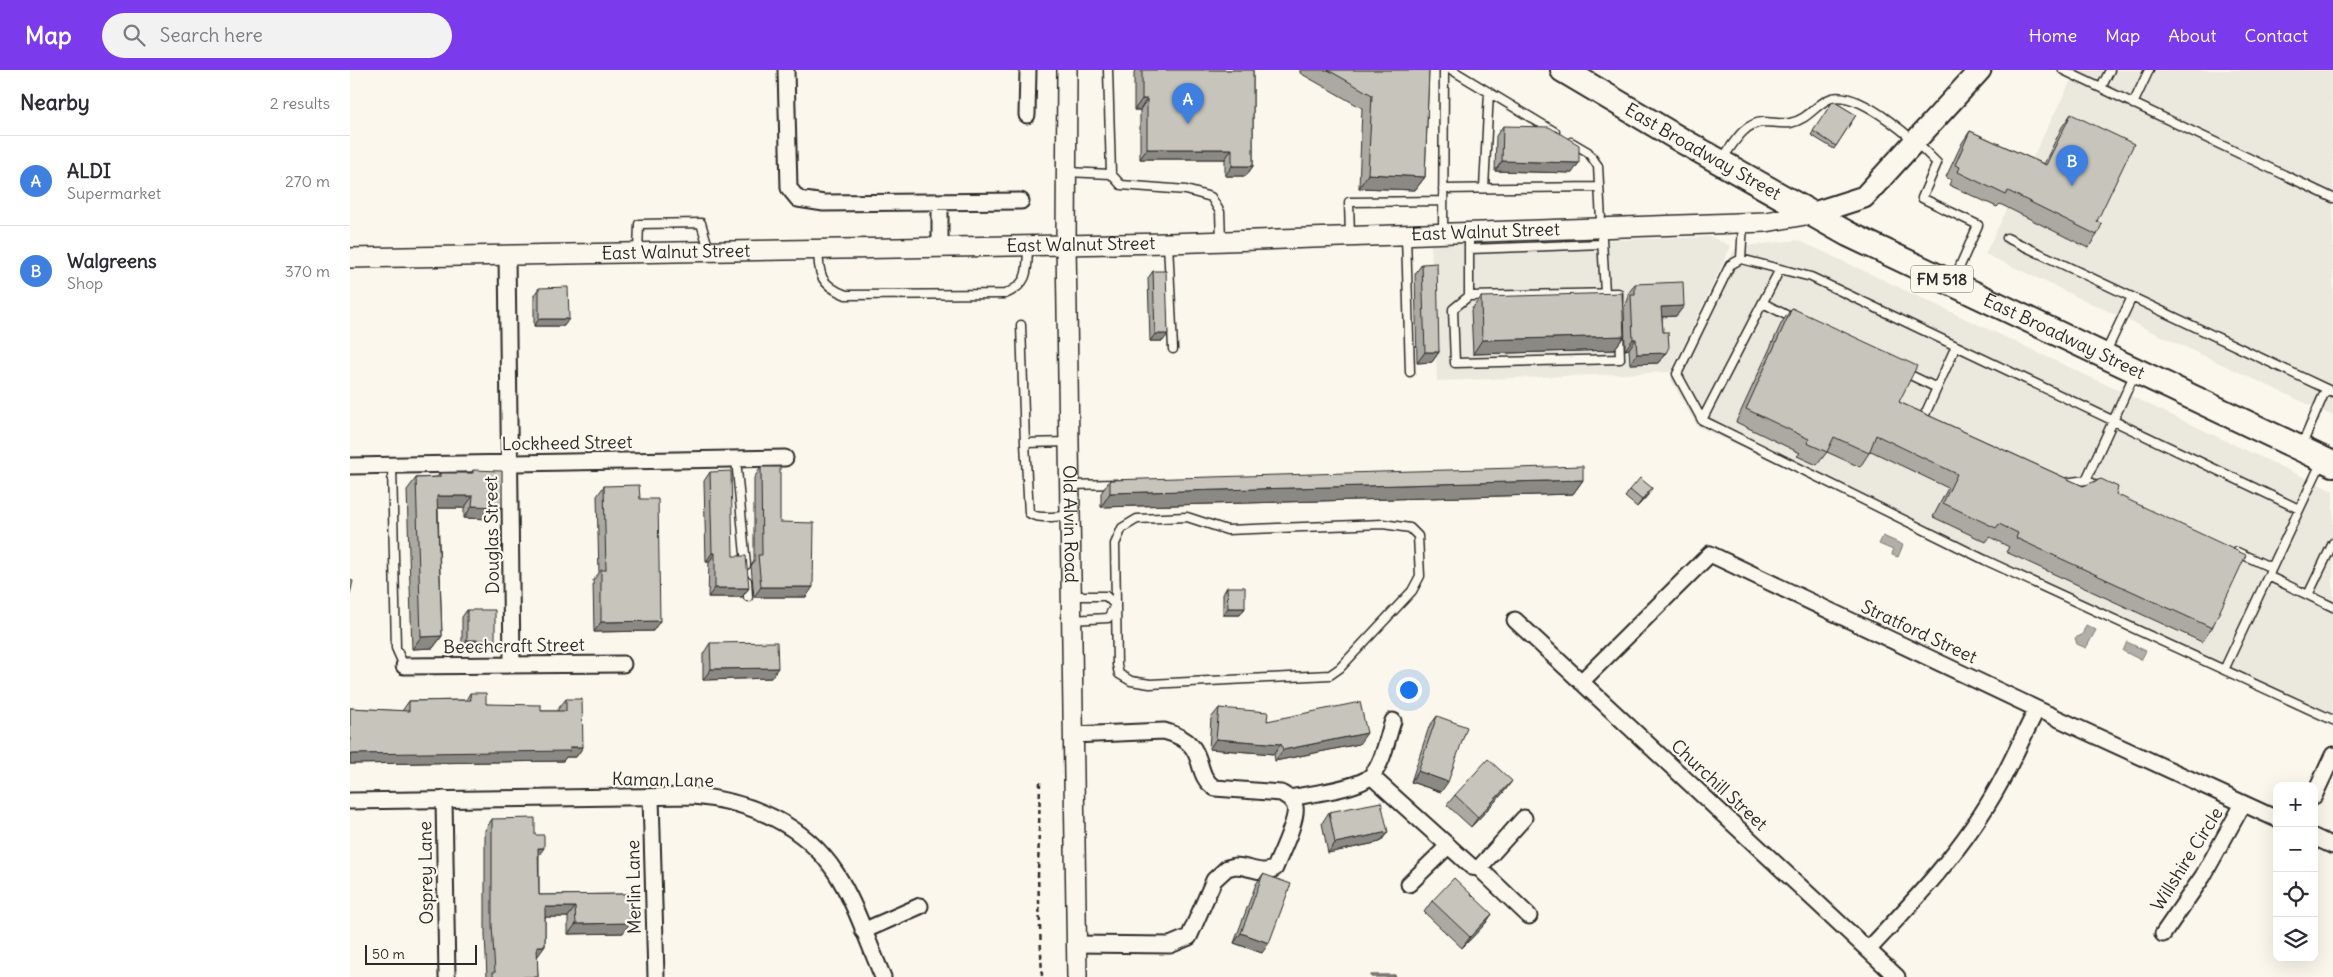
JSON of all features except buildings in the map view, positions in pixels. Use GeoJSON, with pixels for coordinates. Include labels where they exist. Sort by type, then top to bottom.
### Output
{"type":"FeatureCollection","features":[{"type":"Feature","properties":{"kind":"main road","name":"East Broadway Street"},"geometry":{"type":"LineString","coordinates":[[1563,70],[1848,234],[2328,461]]}},
{"type":"Feature","properties":{"kind":"main road"},"geometry":{"type":"LineString","coordinates":[[1811,214],[1864,197],[1980,70]]}},
{"type":"Feature","properties":{"kind":"street"},"geometry":{"type":"LineString","coordinates":[[786,70],[789,188],[798,198],[824,202],[1021,201]]}},
{"type":"Feature","properties":{"kind":"street"},"geometry":{"type":"LineString","coordinates":[[1027,115],[1028,70]]}},
{"type":"Feature","properties":{"kind":"street","name":"Old Alvin Road"},"geometry":{"type":"LineString","coordinates":[[1067,70],[1066,244],[1077,977]]}},
{"type":"Feature","properties":{"kind":"street"},"geometry":{"type":"LineString","coordinates":[[940,202],[940,247]]}},
{"type":"Feature","properties":{"kind":"street","name":"East Walnut Street"},"geometry":{"type":"LineString","coordinates":[[350,258],[1168,243],[1443,234],[1469,241],[1601,236],[1766,222],[1811,214]]}},
{"type":"Feature","properties":{"kind":"street","name":"Douglas Street"},"geometry":{"type":"LineString","coordinates":[[507,255],[512,665]]}},
{"type":"Feature","properties":{"kind":"street","name":"Lockheed Street"},"geometry":{"type":"LineString","coordinates":[[350,466],[785,458]]}},
{"type":"Feature","properties":{"kind":"street","name":"Stratford Street"},"geometry":{"type":"LineString","coordinates":[[1581,682],[1710,554],[2037,709],[2273,817]]}},
{"type":"Feature","properties":{"kind":"street","name":"Churchill Street"},"geometry":{"type":"LineString","coordinates":[[1515,620],[1897,977]]}},
{"type":"Feature","properties":{"kind":"street","name":"Beechcraft Street"},"geometry":{"type":"LineString","coordinates":[[404,666],[623,664]]}},
{"type":"Feature","properties":{"kind":"street"},"geometry":{"type":"LineString","coordinates":[[1868,950],[1922,892],[1953,854],[1998,786],[2037,709]]}},
{"type":"Feature","properties":{"kind":"street"},"geometry":{"type":"LineString","coordinates":[[1073,735],[1164,731],[1176,734],[1189,742],[1195,750],[1205,778],[1214,788],[1281,794],[1290,798],[1358,783],[1371,776],[1381,761],[1393,721]]}},
{"type":"Feature","properties":{"kind":"street"},"geometry":{"type":"LineString","coordinates":[[2318,787],[2333,754]]}},
{"type":"Feature","properties":{"kind":"street"},"geometry":{"type":"LineString","coordinates":[[1371,776],[1472,867],[1480,868],[1528,916]]}},
{"type":"Feature","properties":{"kind":"street","name":"Kaman Lane"},"geometry":{"type":"LineString","coordinates":[[350,801],[693,796],[736,802],[758,810],[791,827],[822,855],[835,872],[884,977]]}},
{"type":"Feature","properties":{"kind":"street","name":"Merlin Lane"},"geometry":{"type":"LineString","coordinates":[[650,797],[656,977]]}},
{"type":"Feature","properties":{"kind":"street"},"geometry":{"type":"LineString","coordinates":[[1076,944],[1170,945],[1189,937],[1214,880],[1219,874],[1235,866],[1262,872],[1275,868],[1294,817],[1295,808],[1290,798]]}},
{"type":"Feature","properties":{"kind":"street","name":"Osprey Lane"},"geometry":{"type":"LineString","coordinates":[[444,799],[447,977]]}},
{"type":"Feature","properties":{"kind":"street","name":"Willshire Circle"},"geometry":{"type":"LineString","coordinates":[[2163,934],[2203,876],[2243,804]]}},
{"type":"Feature","properties":{"kind":"street"},"geometry":{"type":"LineString","coordinates":[[1480,868],[1524,818]]}},
{"type":"Feature","properties":{"kind":"street"},"geometry":{"type":"LineString","coordinates":[[2318,839],[2333,846]]}},
{"type":"Feature","properties":{"kind":"street"},"geometry":{"type":"LineString","coordinates":[[1409,884],[1448,846]]}},
{"type":"Feature","properties":{"kind":"street"},"geometry":{"type":"LineString","coordinates":[[863,931],[920,906]]}},
{"type":"Feature","properties":{"kind":"lane"},"geometry":{"type":"LineString","coordinates":[[1108,70],[1111,174],[1121,185],[1186,190],[1211,196],[1220,212],[1222,241]]}},
{"type":"Feature","properties":{"kind":"lane"},"geometry":{"type":"LineString","coordinates":[[1443,234],[1444,70]]}},
{"type":"Feature","properties":{"kind":"lane"},"geometry":{"type":"LineString","coordinates":[[1452,70],[1588,152],[1598,166],[1604,293]]}},
{"type":"Feature","properties":{"kind":"lane"},"geometry":{"type":"LineString","coordinates":[[2063,70],[2333,198]]}},
{"type":"Feature","properties":{"kind":"lane"},"geometry":{"type":"LineString","coordinates":[[2101,88],[2110,70]]}},
{"type":"Feature","properties":{"kind":"lane"},"geometry":{"type":"LineString","coordinates":[[2134,104],[2148,70]]}},
{"type":"Feature","properties":{"kind":"lane"},"geometry":{"type":"LineString","coordinates":[[1484,188],[1489,92]]}},
{"type":"Feature","properties":{"kind":"lane"},"geometry":{"type":"LineString","coordinates":[[1720,162],[1750,125],[1760,122],[1789,123],[1800,120],[1811,114],[1827,100],[1835,97],[1850,99],[1874,110],[1915,141],[1937,163],[1922,198],[1978,225],[1952,284]]}},
{"type":"Feature","properties":{"kind":"lane"},"geometry":{"type":"LineString","coordinates":[[1066,172],[1111,174]]}},
{"type":"Feature","properties":{"kind":"lane"},"geometry":{"type":"LineString","coordinates":[[1443,188],[1599,187]]}},
{"type":"Feature","properties":{"kind":"lane"},"geometry":{"type":"LineString","coordinates":[[1350,238],[1349,202],[1443,200]]}},
{"type":"Feature","properties":{"kind":"lane"},"geometry":{"type":"LineString","coordinates":[[638,252],[639,224],[701,223],[710,251]]}},
{"type":"Feature","properties":{"kind":"lane"},"geometry":{"type":"LineString","coordinates":[[1742,259],[1744,223]]}},
{"type":"Feature","properties":{"kind":"lane"},"geometry":{"type":"LineString","coordinates":[[1406,235],[1410,372]]}},
{"type":"Feature","properties":{"kind":"lane"},"geometry":{"type":"LineString","coordinates":[[2007,238],[2329,391],[2300,448]]}},
{"type":"Feature","properties":{"kind":"lane"},"geometry":{"type":"LineString","coordinates":[[1469,241],[1469,296]]}},
{"type":"Feature","properties":{"kind":"lane"},"geometry":{"type":"LineString","coordinates":[[1168,243],[1173,349]]}},
{"type":"Feature","properties":{"kind":"lane"},"geometry":{"type":"LineString","coordinates":[[818,249],[819,270],[823,280],[830,289],[846,295],[1005,294],[1017,289],[1026,276],[1028,245]]}},
{"type":"Feature","properties":{"kind":"lane"},"geometry":{"type":"LineString","coordinates":[[2299,509],[1811,277],[1742,259],[1730,265],[1677,374],[1702,420],[1985,560],[2333,720]]}},
{"type":"Feature","properties":{"kind":"lane"},"geometry":{"type":"LineString","coordinates":[[1702,420],[1780,269]]}},
{"type":"Feature","properties":{"kind":"lane"},"geometry":{"type":"LineString","coordinates":[[1619,312],[1618,292],[1469,296],[1453,309],[1455,363],[1620,359],[1619,321]]}},
{"type":"Feature","properties":{"kind":"lane"},"geometry":{"type":"LineString","coordinates":[[2104,355],[2132,297]]}},
{"type":"Feature","properties":{"kind":"lane"},"geometry":{"type":"LineString","coordinates":[[1762,303],[1806,324]]}},
{"type":"Feature","properties":{"kind":"lane"},"geometry":{"type":"LineString","coordinates":[[1021,325],[1029,512],[1034,516],[1042,517],[1070,516]]}},
{"type":"Feature","properties":{"kind":"lane"},"geometry":{"type":"LineString","coordinates":[[1930,426],[1921,422],[1956,346]]}},
{"type":"Feature","properties":{"kind":"lane"},"geometry":{"type":"LineString","coordinates":[[1893,367],[1937,388]]}},
{"type":"Feature","properties":{"kind":"lane"},"geometry":{"type":"LineString","coordinates":[[2086,480],[2136,371]]}},
{"type":"Feature","properties":{"kind":"lane"},"geometry":{"type":"LineString","coordinates":[[1026,443],[1069,442]]}},
{"type":"Feature","properties":{"kind":"lane"},"geometry":{"type":"LineString","coordinates":[[736,459],[748,596]]}},
{"type":"Feature","properties":{"kind":"lane"},"geometry":{"type":"LineString","coordinates":[[2224,670],[2299,509],[2328,461]]}},
{"type":"Feature","properties":{"kind":"lane"},"geometry":{"type":"LineString","coordinates":[[392,465],[396,648],[404,666]]}},
{"type":"Feature","properties":{"kind":"lane"},"geometry":{"type":"LineString","coordinates":[[2056,484],[2086,480],[2112,493]]}},
{"type":"Feature","properties":{"kind":"lane"},"geometry":{"type":"LineString","coordinates":[[1069,485],[1124,484]]}},
{"type":"Feature","properties":{"kind":"lane"},"geometry":{"type":"LineString","coordinates":[[1071,596],[1106,596],[1115,605],[1117,665],[1120,674],[1131,681],[1150,684],[1330,675],[1340,668],[1412,591],[1420,576],[1418,536],[1410,528],[1383,524],[1227,530],[1187,517],[1137,519],[1122,528],[1115,544],[1115,605],[1108,618],[1071,620]]}},
{"type":"Feature","properties":{"kind":"lane"},"geometry":{"type":"LineString","coordinates":[[2308,595],[2333,543]]}},
{"type":"Feature","properties":{"kind":"lane"},"geometry":{"type":"LineString","coordinates":[[2227,547],[2272,568]]}},
{"type":"Feature","properties":{"kind":"lane"},"geometry":{"type":"LineString","coordinates":[[2268,576],[2333,607]]}},
{"type":"Feature","properties":{"kind":"path"},"geometry":{"type":"LineString","coordinates":[[1040,782],[1038,876],[1042,977]]}},
{"type":"Feature","properties":{"kind":"shaded area"},"geometry":{"type":"Polygon","coordinates":[[[2076,70],[2333,70],[2333,416],[1985,254],[2076,70]]]}},
{"type":"Feature","properties":{"kind":"shaded area"},"geometry":{"type":"Polygon","coordinates":[[[1711,237],[1731,246],[1671,372],[1437,381],[1431,245],[1711,237]]]}},
{"type":"Feature","properties":{"kind":"shaded area"},"geometry":{"type":"Polygon","coordinates":[[[1798,240],[2333,491],[2333,727],[1697,426],[1671,380],[1736,247],[1798,240]]]}},
{"type":"Feature","properties":{"kind":"shaded area"},"geometry":{"type":"Polygon","coordinates":[[[1883,536],[1903,545],[1898,557],[1892,555],[1893,550],[1879,544],[1883,536]]]}},
{"type":"Feature","properties":{"kind":"shaded area"},"geometry":{"type":"Polygon","coordinates":[[[2086,625],[2096,630],[2086,648],[2077,644],[2075,638],[2082,635],[2086,625]]]}},
{"type":"Feature","properties":{"kind":"shaded area"},"geometry":{"type":"Polygon","coordinates":[[[2127,642],[2146,651],[2141,660],[2123,651],[2127,642]]]}},
{"type":"Feature","properties":{"kind":"place","name":"ALDI"},"geometry":{"type":"Point","coordinates":[1188,124]}},
{"type":"Feature","properties":{"kind":"place","name":"Walgreens"},"geometry":{"type":"Point","coordinates":[2072,186]}}]}
